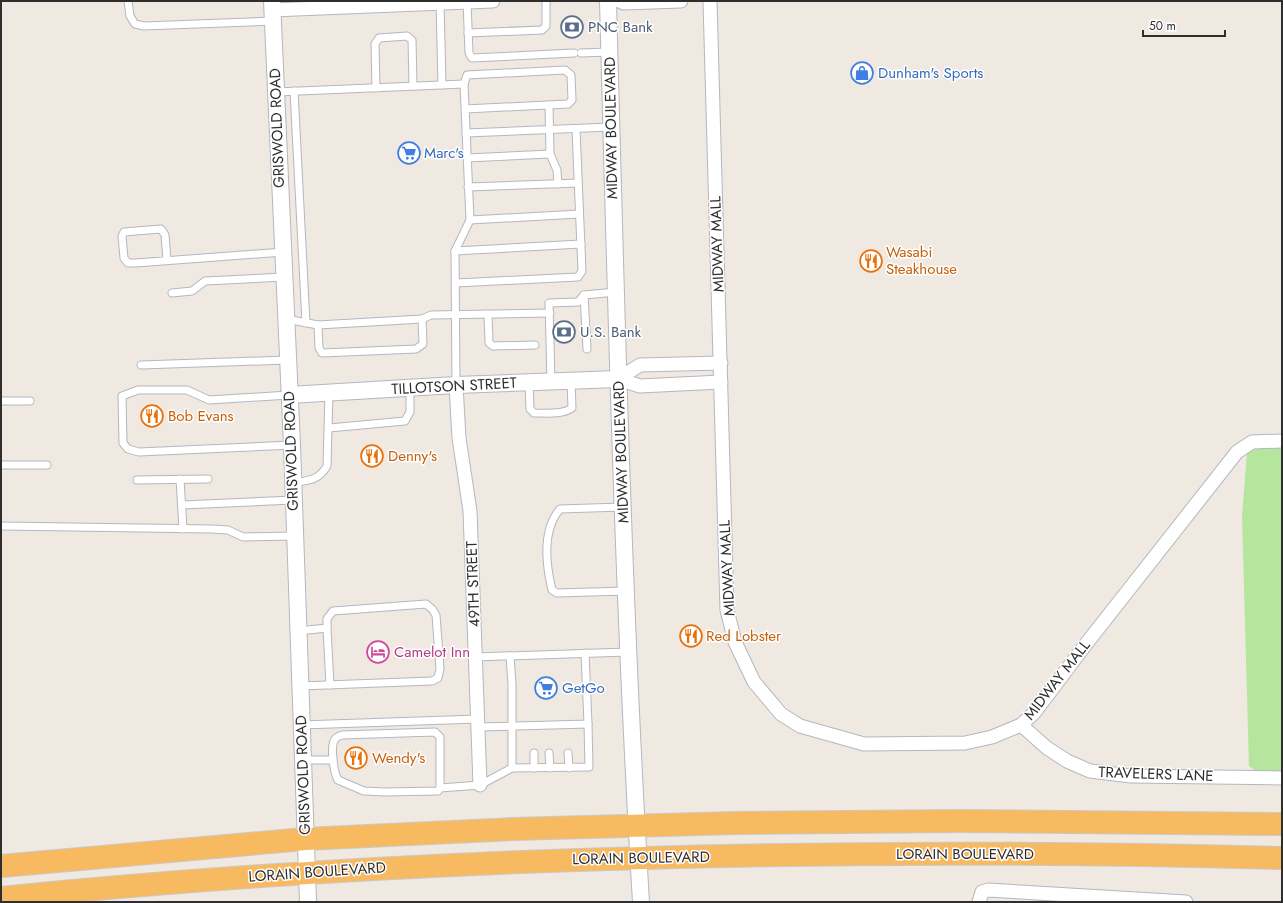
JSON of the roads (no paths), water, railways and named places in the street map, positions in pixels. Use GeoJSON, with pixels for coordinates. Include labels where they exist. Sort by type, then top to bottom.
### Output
{"type":"FeatureCollection","features":[{"type":"Feature","properties":{"kind":"highway"},"geometry":{"type":"LineString","coordinates":[[1,866],[305,840],[432,833],[636,826],[737,823],[944,822],[1282,824]]}},
{"type":"Feature","properties":{"kind":"highway","name":"LORAIN BOULEVARD"},"geometry":{"type":"LineString","coordinates":[[1,898],[307,872],[638,856],[1077,854],[1282,858]]}},
{"type":"Feature","properties":{"kind":"street"},"geometry":{"type":"LineString","coordinates":[[272,11],[440,2],[493,1]]}},
{"type":"Feature","properties":{"kind":"street","name":"MIDWAY BOULEVARD"},"geometry":{"type":"LineString","coordinates":[[608,1],[610,127],[622,507],[636,826],[641,902]]}},
{"type":"Feature","properties":{"kind":"street"},"geometry":{"type":"LineString","coordinates":[[619,1],[624,3],[681,1]]}},
{"type":"Feature","properties":{"kind":"street","name":"MIDWAY MALL"},"geometry":{"type":"LineString","coordinates":[[710,1],[727,610],[735,642],[754,682],[781,714],[800,726],[864,744],[972,742],[992,737],[1021,725],[1034,713],[1086,644],[1237,452],[1252,442],[1282,441]]}},
{"type":"Feature","properties":{"kind":"street","name":"GRISWOLD ROAD"},"geometry":{"type":"LineString","coordinates":[[272,11],[292,445],[308,902]]}},
{"type":"Feature","properties":{"kind":"street"},"geometry":{"type":"LineString","coordinates":[[618,379],[640,365],[721,362]]}},
{"type":"Feature","properties":{"kind":"street","name":"TILLOTSON STREET"},"geometry":{"type":"LineString","coordinates":[[289,395],[456,385],[618,379],[640,386],[721,382]]}},
{"type":"Feature","properties":{"kind":"street","name":"49TH STREET"},"geometry":{"type":"LineString","coordinates":[[456,385],[459,438],[470,511],[480,785]]}},
{"type":"Feature","properties":{"kind":"street","name":"TRAVELERS LANE"},"geometry":{"type":"LineString","coordinates":[[1021,725],[1048,748],[1067,761],[1090,771],[1131,776],[1282,778]]}},
{"type":"Feature","properties":{"kind":"street"},"geometry":{"type":"LineString","coordinates":[[981,897],[988,890],[1186,902]]}},
{"type":"Feature","properties":{"kind":"lane"},"geometry":{"type":"LineString","coordinates":[[128,1],[130,16],[136,24],[144,26],[272,11]]}},
{"type":"Feature","properties":{"kind":"lane"},"geometry":{"type":"LineString","coordinates":[[468,33],[542,30],[546,26],[546,1]]}},
{"type":"Feature","properties":{"kind":"lane"},"geometry":{"type":"LineString","coordinates":[[440,2],[442,85]]}},
{"type":"Feature","properties":{"kind":"lane"},"geometry":{"type":"LineString","coordinates":[[467,2],[469,53],[472,58],[609,52]]}},
{"type":"Feature","properties":{"kind":"lane"},"geometry":{"type":"LineString","coordinates":[[376,88],[375,44],[379,38],[406,36],[412,40],[413,86]]}},
{"type":"Feature","properties":{"kind":"lane"},"geometry":{"type":"LineString","coordinates":[[456,385],[457,315],[455,250],[470,220],[468,187],[464,84],[467,75],[565,70],[571,75],[571,103],[465,109]]}},
{"type":"Feature","properties":{"kind":"lane"},"geometry":{"type":"LineString","coordinates":[[276,92],[464,84]]}},
{"type":"Feature","properties":{"kind":"lane"},"geometry":{"type":"LineString","coordinates":[[294,91],[306,323]]}},
{"type":"Feature","properties":{"kind":"lane"},"geometry":{"type":"LineString","coordinates":[[549,105],[550,154],[557,170],[558,184]]}},
{"type":"Feature","properties":{"kind":"lane"},"geometry":{"type":"LineString","coordinates":[[466,133],[610,127]]}},
{"type":"Feature","properties":{"kind":"lane"},"geometry":{"type":"LineString","coordinates":[[456,283],[574,278],[582,271],[576,129]]}},
{"type":"Feature","properties":{"kind":"lane"},"geometry":{"type":"LineString","coordinates":[[467,158],[550,154]]}},
{"type":"Feature","properties":{"kind":"lane"},"geometry":{"type":"LineString","coordinates":[[468,187],[578,183]]}},
{"type":"Feature","properties":{"kind":"lane"},"geometry":{"type":"LineString","coordinates":[[470,220],[579,214]]}},
{"type":"Feature","properties":{"kind":"lane"},"geometry":{"type":"LineString","coordinates":[[167,260],[165,235],[161,229],[124,232],[122,236],[125,261],[136,263],[283,252]]}},
{"type":"Feature","properties":{"kind":"lane"},"geometry":{"type":"LineString","coordinates":[[455,250],[580,244]]}},
{"type":"Feature","properties":{"kind":"lane"},"geometry":{"type":"LineString","coordinates":[[172,293],[192,291],[205,281],[284,277]]}},
{"type":"Feature","properties":{"kind":"lane"},"geometry":{"type":"LineString","coordinates":[[551,382],[550,304],[578,302],[584,295],[616,292]]}},
{"type":"Feature","properties":{"kind":"lane"},"geometry":{"type":"LineString","coordinates":[[584,295],[587,349]]}},
{"type":"Feature","properties":{"kind":"lane"},"geometry":{"type":"LineString","coordinates":[[286,319],[318,325],[422,319],[431,315],[550,313]]}},
{"type":"Feature","properties":{"kind":"lane"},"geometry":{"type":"LineString","coordinates":[[488,314],[489,343],[493,346],[535,345]]}},
{"type":"Feature","properties":{"kind":"lane"},"geometry":{"type":"LineString","coordinates":[[318,325],[319,348],[322,353],[416,349],[423,344],[422,319]]}},
{"type":"Feature","properties":{"kind":"lane"},"geometry":{"type":"LineString","coordinates":[[140,365],[288,360]]}},
{"type":"Feature","properties":{"kind":"lane"},"geometry":{"type":"LineString","coordinates":[[529,382],[530,408],[534,413],[548,413],[567,412],[572,408],[571,381]]}},
{"type":"Feature","properties":{"kind":"lane"},"geometry":{"type":"LineString","coordinates":[[329,428],[405,421],[410,412],[410,388]]}},
{"type":"Feature","properties":{"kind":"lane"},"geometry":{"type":"LineString","coordinates":[[289,395],[209,400],[187,390],[138,390],[127,393],[122,396],[124,443],[128,449],[139,452],[292,445]]}},
{"type":"Feature","properties":{"kind":"lane"},"geometry":{"type":"LineString","coordinates":[[293,483],[321,476],[327,466],[329,393]]}},
{"type":"Feature","properties":{"kind":"lane"},"geometry":{"type":"LineString","coordinates":[[1,401],[30,401]]}},
{"type":"Feature","properties":{"kind":"lane"},"geometry":{"type":"LineString","coordinates":[[1,464],[47,465]]}},
{"type":"Feature","properties":{"kind":"lane"},"geometry":{"type":"LineString","coordinates":[[180,479],[183,529]]}},
{"type":"Feature","properties":{"kind":"lane"},"geometry":{"type":"LineString","coordinates":[[137,480],[208,479]]}},
{"type":"Feature","properties":{"kind":"lane"},"geometry":{"type":"LineString","coordinates":[[182,505],[293,500]]}},
{"type":"Feature","properties":{"kind":"lane"},"geometry":{"type":"LineString","coordinates":[[622,507],[560,509],[555,516],[550,530],[548,567],[552,590],[556,593],[626,591]]}},
{"type":"Feature","properties":{"kind":"lane"},"geometry":{"type":"LineString","coordinates":[[1,526],[228,530],[243,537],[295,536]]}},
{"type":"Feature","properties":{"kind":"lane"},"geometry":{"type":"LineString","coordinates":[[300,686],[330,685],[432,681],[438,678],[440,669],[436,614],[426,604],[333,611],[327,619],[330,685]]}},
{"type":"Feature","properties":{"kind":"lane"},"geometry":{"type":"LineString","coordinates":[[298,631],[327,628]]}},
{"type":"Feature","properties":{"kind":"lane"},"geometry":{"type":"LineString","coordinates":[[476,657],[628,652]]}},
{"type":"Feature","properties":{"kind":"lane"},"geometry":{"type":"LineString","coordinates":[[440,788],[440,737],[435,732],[342,735],[336,738],[333,742],[334,771],[338,780],[364,791],[434,792],[438,791],[440,788],[480,785],[512,768],[589,767],[585,654]]}},
{"type":"Feature","properties":{"kind":"lane"},"geometry":{"type":"LineString","coordinates":[[510,656],[512,684],[512,768]]}},
{"type":"Feature","properties":{"kind":"lane"},"geometry":{"type":"LineString","coordinates":[[301,725],[478,723],[533,728],[568,728],[588,724]]}},
{"type":"Feature","properties":{"kind":"lane"},"geometry":{"type":"LineString","coordinates":[[534,753],[534,768]]}},
{"type":"Feature","properties":{"kind":"lane"},"geometry":{"type":"LineString","coordinates":[[549,753],[550,768]]}},
{"type":"Feature","properties":{"kind":"lane"},"geometry":{"type":"LineString","coordinates":[[568,753],[568,768]]}},
{"type":"Feature","properties":{"kind":"lane"},"geometry":{"type":"LineString","coordinates":[[303,760],[333,760]]}},
{"type":"Feature","properties":{"kind":"place","name":"PNC Bank"},"geometry":{"type":"Point","coordinates":[572,27]}},
{"type":"Feature","properties":{"kind":"place","name":"Dunham's Sports"},"geometry":{"type":"Point","coordinates":[862,73]}},
{"type":"Feature","properties":{"kind":"place","name":"Marc's"},"geometry":{"type":"Point","coordinates":[409,153]}},
{"type":"Feature","properties":{"kind":"place","name":"Wasabi Steakhouse"},"geometry":{"type":"Point","coordinates":[871,261]}},
{"type":"Feature","properties":{"kind":"place","name":"U.S. Bank"},"geometry":{"type":"Point","coordinates":[564,332]}},
{"type":"Feature","properties":{"kind":"place","name":"Bob Evans"},"geometry":{"type":"Point","coordinates":[152,416]}},
{"type":"Feature","properties":{"kind":"place","name":"Denny's"},"geometry":{"type":"Point","coordinates":[372,456]}},
{"type":"Feature","properties":{"kind":"place","name":"Red Lobster"},"geometry":{"type":"Point","coordinates":[691,636]}},
{"type":"Feature","properties":{"kind":"place","name":"Camelot Inn"},"geometry":{"type":"Point","coordinates":[378,652]}},
{"type":"Feature","properties":{"kind":"place","name":"GetGo"},"geometry":{"type":"Point","coordinates":[546,688]}},
{"type":"Feature","properties":{"kind":"place","name":"Wendy's"},"geometry":{"type":"Point","coordinates":[356,758]}}]}
